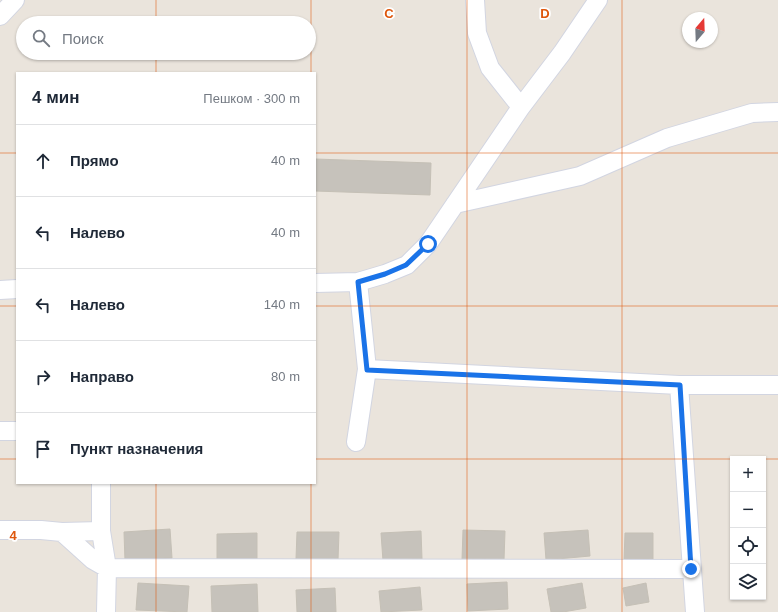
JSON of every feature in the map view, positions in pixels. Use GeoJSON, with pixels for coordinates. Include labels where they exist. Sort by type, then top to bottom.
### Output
{"type":"FeatureCollection","features":[{"type":"Feature","properties":{"kind":"street"},"geometry":{"type":"LineString","coordinates":[[0,16],[15,0]]}},
{"type":"Feature","properties":{"kind":"street"},"geometry":{"type":"LineString","coordinates":[[475,0],[477,33],[490,68],[521,107]]}},
{"type":"Feature","properties":{"kind":"street"},"geometry":{"type":"LineString","coordinates":[[316,283],[358,282],[385,274],[406,265],[428,244],[521,107],[562,53],[598,0]]}},
{"type":"Feature","properties":{"kind":"street"},"geometry":{"type":"LineString","coordinates":[[455,204],[580,176],[668,138],[752,113],[778,112]]}},
{"type":"Feature","properties":{"kind":"street"},"geometry":{"type":"LineString","coordinates":[[356,442],[367,370],[358,282]]}},
{"type":"Feature","properties":{"kind":"street"},"geometry":{"type":"LineString","coordinates":[[0,290],[16,289]]}},
{"type":"Feature","properties":{"kind":"street"},"geometry":{"type":"LineString","coordinates":[[367,370],[680,385],[778,385]]}},
{"type":"Feature","properties":{"kind":"street"},"geometry":{"type":"LineString","coordinates":[[680,385],[695,612]]}},
{"type":"Feature","properties":{"kind":"street"},"geometry":{"type":"LineString","coordinates":[[0,431],[16,431]]}},
{"type":"Feature","properties":{"kind":"street"},"geometry":{"type":"LineString","coordinates":[[101,484],[101,531],[107,568],[106,612]]}},
{"type":"Feature","properties":{"kind":"street"},"geometry":{"type":"LineString","coordinates":[[0,530],[41,530],[62,532],[101,531]]}},
{"type":"Feature","properties":{"kind":"street"},"geometry":{"type":"LineString","coordinates":[[62,532],[93,560],[107,568],[691,569]]}},
{"type":"Feature","properties":{"kind":"building"},"geometry":{"type":"Polygon","coordinates":[[[316,159],[431,163],[430,195],[316,191],[316,159]]]}},
{"type":"Feature","properties":{"kind":"building"},"geometry":{"type":"Polygon","coordinates":[[[170,529],[172,558],[125,561],[124,532],[170,529]]]}},
{"type":"Feature","properties":{"kind":"building"},"geometry":{"type":"Polygon","coordinates":[[[463,530],[505,531],[504,560],[462,560],[463,530]]]}},
{"type":"Feature","properties":{"kind":"building"},"geometry":{"type":"Polygon","coordinates":[[[588,530],[590,556],[546,560],[544,533],[588,530]]]}},
{"type":"Feature","properties":{"kind":"building"},"geometry":{"type":"Polygon","coordinates":[[[421,531],[422,559],[383,561],[381,533],[421,531]]]}},
{"type":"Feature","properties":{"kind":"building"},"geometry":{"type":"Polygon","coordinates":[[[297,532],[339,532],[338,560],[296,559],[297,532]]]}},
{"type":"Feature","properties":{"kind":"building"},"geometry":{"type":"Polygon","coordinates":[[[257,533],[257,560],[217,561],[217,534],[257,533]]]}},
{"type":"Feature","properties":{"kind":"building"},"geometry":{"type":"Polygon","coordinates":[[[625,533],[653,533],[653,562],[624,561],[625,533]]]}},
{"type":"Feature","properties":{"kind":"building"},"geometry":{"type":"Polygon","coordinates":[[[507,582],[508,609],[468,611],[467,584],[507,582]]]}},
{"type":"Feature","properties":{"kind":"building"},"geometry":{"type":"Polygon","coordinates":[[[138,583],[189,586],[187,612],[136,610],[138,583]]]}},
{"type":"Feature","properties":{"kind":"building"},"geometry":{"type":"Polygon","coordinates":[[[582,583],[586,608],[563,612],[551,612],[547,589],[582,583]]]}},
{"type":"Feature","properties":{"kind":"building"},"geometry":{"type":"Polygon","coordinates":[[[646,583],[649,602],[626,606],[623,588],[646,583]]]}},
{"type":"Feature","properties":{"kind":"building"},"geometry":{"type":"Polygon","coordinates":[[[257,584],[258,612],[212,612],[211,586],[257,584]]]}},
{"type":"Feature","properties":{"kind":"building"},"geometry":{"type":"Polygon","coordinates":[[[420,587],[422,610],[381,612],[379,591],[420,587]]]}},
{"type":"Feature","properties":{"kind":"building"},"geometry":{"type":"Polygon","coordinates":[[[335,588],[336,612],[297,612],[296,590],[335,588]]]}},
{"type":"Feature","properties":{"kind":"route"},"geometry":{"type":"LineString","coordinates":[[428,244],[406,265],[385,274],[358,282],[367,370],[680,385],[691,569]]}}]}
